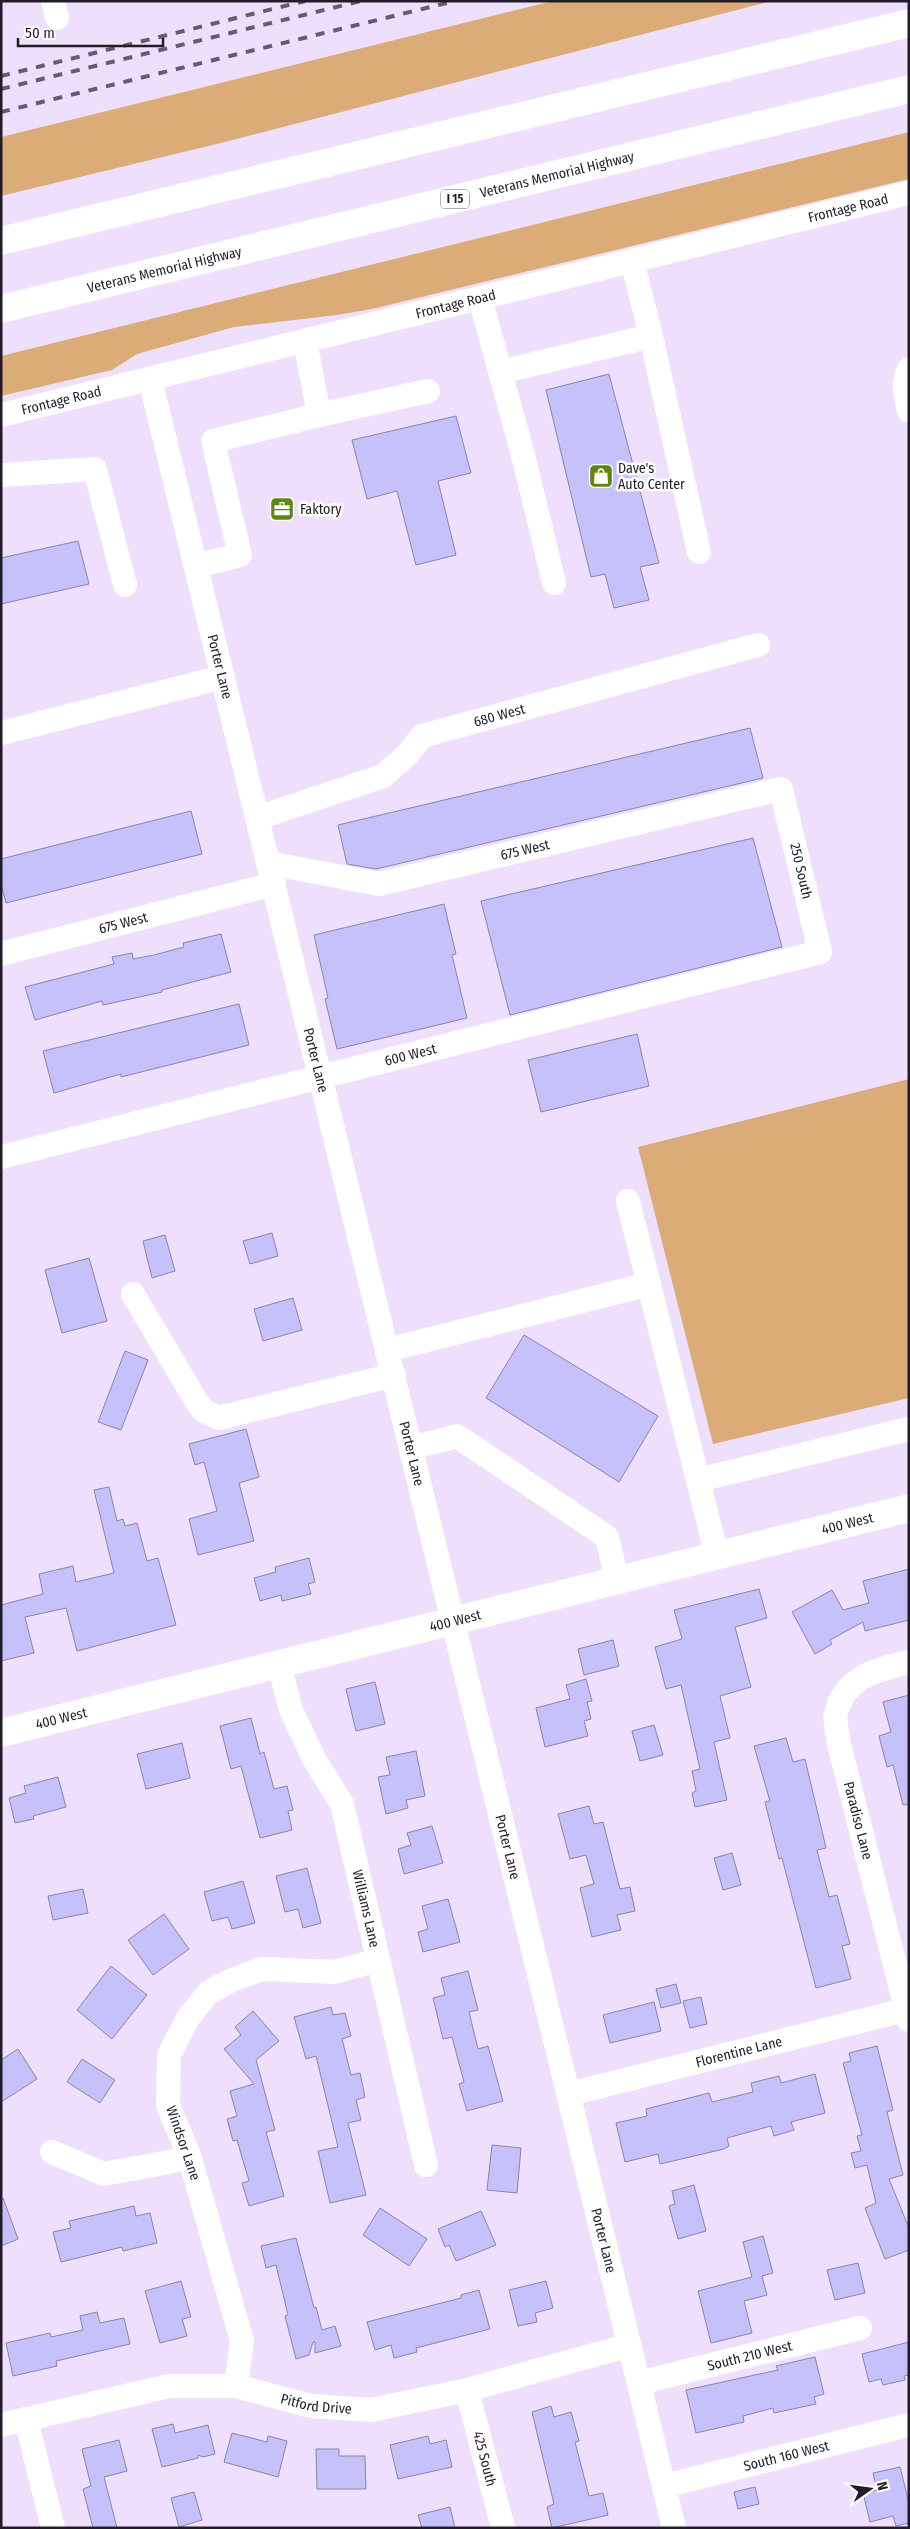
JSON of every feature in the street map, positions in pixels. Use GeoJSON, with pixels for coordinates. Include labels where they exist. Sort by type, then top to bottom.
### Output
{"type":"FeatureCollection","features":[{"type":"Feature","properties":{"kind":"main road"},"geometry":{"type":"LineString","coordinates":[[1,241],[909,23]]}},
{"type":"Feature","properties":{"kind":"main road","name":"Veterans Memorial Highway"},"geometry":{"type":"LineString","coordinates":[[1,309],[909,89]]}},
{"type":"Feature","properties":{"kind":"main road","name":"400 West"},"geometry":{"type":"LineString","coordinates":[[1,1732],[909,1508]]}},
{"type":"Feature","properties":{"kind":"street","name":"Frontage Road"},"geometry":{"type":"LineString","coordinates":[[1,415],[909,193]]}},
{"type":"Feature","properties":{"kind":"street"},"geometry":{"type":"LineString","coordinates":[[632,261],[651,336],[699,552]]}},
{"type":"Feature","properties":{"kind":"street"},"geometry":{"type":"LineString","coordinates":[[480,298],[554,583]]}},
{"type":"Feature","properties":{"kind":"street"},"geometry":{"type":"LineString","coordinates":[[500,372],[651,336]]}},
{"type":"Feature","properties":{"kind":"street"},"geometry":{"type":"LineString","coordinates":[[305,341],[319,415]]}},
{"type":"Feature","properties":{"kind":"street"},"geometry":{"type":"LineString","coordinates":[[909,369],[904,378],[904,391],[909,411]]}},
{"type":"Feature","properties":{"kind":"street","name":"Porter Lane"},"geometry":{"type":"LineString","coordinates":[[150,379],[674,2528]]}},
{"type":"Feature","properties":{"kind":"street"},"geometry":{"type":"LineString","coordinates":[[196,566],[240,555],[214,441],[428,390]]}},
{"type":"Feature","properties":{"kind":"street"},"geometry":{"type":"LineString","coordinates":[[1,475],[95,469],[125,585]]}},
{"type":"Feature","properties":{"kind":"street","name":"680 West"},"geometry":{"type":"LineString","coordinates":[[257,818],[383,776],[407,755],[422,736],[758,645]]}},
{"type":"Feature","properties":{"kind":"street"},"geometry":{"type":"LineString","coordinates":[[1,733],[223,677]]}},
{"type":"Feature","properties":{"kind":"street","name":"675 West"},"geometry":{"type":"LineString","coordinates":[[1,954],[271,874],[379,884],[781,789]]}},
{"type":"Feature","properties":{"kind":"street","name":"250 South"},"geometry":{"type":"LineString","coordinates":[[781,789],[820,952]]}},
{"type":"Feature","properties":{"kind":"street","name":"600 West"},"geometry":{"type":"LineString","coordinates":[[1,1157],[820,952]]}},
{"type":"Feature","properties":{"kind":"street"},"geometry":{"type":"LineString","coordinates":[[628,1201],[717,1556]]}},
{"type":"Feature","properties":{"kind":"street"},"geometry":{"type":"LineString","coordinates":[[387,1350],[649,1284]]}},
{"type":"Feature","properties":{"kind":"street"},"geometry":{"type":"LineString","coordinates":[[132,1294],[198,1404],[204,1411],[219,1418],[394,1375]]}},
{"type":"Feature","properties":{"kind":"street"},"geometry":{"type":"LineString","coordinates":[[698,1480],[909,1429]]}},
{"type":"Feature","properties":{"kind":"street"},"geometry":{"type":"LineString","coordinates":[[411,1448],[457,1436],[607,1537],[617,1580]]}},
{"type":"Feature","properties":{"kind":"street","name":"Paradiso Lane"},"geometry":{"type":"LineString","coordinates":[[908,2013],[839,1744],[835,1714],[846,1690],[871,1671],[909,1662]]}},
{"type":"Feature","properties":{"kind":"street","name":"Williams Lane"},"geometry":{"type":"LineString","coordinates":[[279,1664],[291,1710],[314,1759],[342,1804],[426,2165]]}},
{"type":"Feature","properties":{"kind":"street","name":"Windsor Lane"},"geometry":{"type":"LineString","coordinates":[[236,2386],[242,2341],[190,2158],[168,2105],[169,2055],[188,2018],[209,1992],[232,1980],[262,1969],[334,1972],[378,1960]]}},
{"type":"Feature","properties":{"kind":"street","name":"Florentine Lane"},"geometry":{"type":"LineString","coordinates":[[569,2094],[908,2013]]}},
{"type":"Feature","properties":{"kind":"street"},"geometry":{"type":"LineString","coordinates":[[52,2152],[104,2174],[190,2158]]}},
{"type":"Feature","properties":{"kind":"street","name":"South 210 West"},"geometry":{"type":"LineString","coordinates":[[639,2383],[860,2328]]}},
{"type":"Feature","properties":{"kind":"street","name":"Pitford Drive"},"geometry":{"type":"LineString","coordinates":[[1,2425],[169,2386],[236,2386],[311,2406],[371,2410],[466,2390],[630,2345]]}},
{"type":"Feature","properties":{"kind":"street","name":"425 South"},"geometry":{"type":"LineString","coordinates":[[466,2390],[503,2528]]}},
{"type":"Feature","properties":{"kind":"street"},"geometry":{"type":"LineString","coordinates":[[26,2419],[53,2528]]}},
{"type":"Feature","properties":{"kind":"street","name":"South 160 West"},"geometry":{"type":"LineString","coordinates":[[664,2486],[909,2425]]}},
{"type":"Feature","properties":{"kind":"shaded area"},"geometry":{"type":"Polygon","coordinates":[[[553,1],[772,1],[225,142],[1,196],[1,137],[553,1]]]}},
{"type":"Feature","properties":{"kind":"shaded area"},"geometry":{"type":"Polygon","coordinates":[[[909,132],[909,179],[372,309],[234,327],[137,354],[112,370],[1,396],[1,356],[909,132]]]}},
{"type":"Feature","properties":{"kind":"shaded area"},"geometry":{"type":"Polygon","coordinates":[[[909,1079],[909,1398],[713,1444],[638,1147],[909,1079]]]}},
{"type":"Feature","properties":{"kind":"building","name":"Dave's Auto Center"},"geometry":{"type":"Polygon","coordinates":[[[609,374],[659,563],[640,567],[649,600],[614,608],[605,574],[591,577],[546,390],[609,374]]]}},
{"type":"Feature","properties":{"kind":"building"},"geometry":{"type":"Polygon","coordinates":[[[456,416],[471,473],[438,481],[456,555],[416,565],[397,491],[367,499],[352,440],[456,416]]]}},
{"type":"Feature","properties":{"kind":"building"},"geometry":{"type":"Polygon","coordinates":[[[78,541],[89,584],[1,604],[1,558],[78,541]]]}},
{"type":"Feature","properties":{"kind":"building"},"geometry":{"type":"Polygon","coordinates":[[[750,728],[763,778],[376,869],[347,864],[338,825],[750,728]]]}},
{"type":"Feature","properties":{"kind":"building"},"geometry":{"type":"Polygon","coordinates":[[[191,811],[202,854],[6,903],[1,884],[1,859],[191,811]]]}},
{"type":"Feature","properties":{"kind":"building"},"geometry":{"type":"Polygon","coordinates":[[[753,838],[782,947],[510,1015],[481,901],[753,838]]]}},
{"type":"Feature","properties":{"kind":"building"},"geometry":{"type":"Polygon","coordinates":[[[444,904],[456,954],[452,955],[467,1018],[337,1049],[325,999],[328,998],[314,935],[444,904]]]}},
{"type":"Feature","properties":{"kind":"building"},"geometry":{"type":"Polygon","coordinates":[[[221,934],[231,972],[162,990],[162,992],[103,1005],[102,1001],[35,1020],[25,987],[114,964],[112,957],[132,953],[133,959],[154,955],[184,947],[183,943],[221,934]]]}},
{"type":"Feature","properties":{"kind":"building"},"geometry":{"type":"Polygon","coordinates":[[[239,1004],[249,1045],[121,1077],[121,1074],[54,1093],[43,1051],[239,1004]]]}},
{"type":"Feature","properties":{"kind":"building"},"geometry":{"type":"Polygon","coordinates":[[[637,1034],[649,1086],[541,1112],[528,1060],[637,1034]]]}},
{"type":"Feature","properties":{"kind":"building"},"geometry":{"type":"Polygon","coordinates":[[[272,1233],[278,1256],[250,1264],[243,1241],[272,1233]]]}},
{"type":"Feature","properties":{"kind":"building"},"geometry":{"type":"Polygon","coordinates":[[[165,1235],[175,1271],[152,1278],[143,1241],[165,1235]]]}},
{"type":"Feature","properties":{"kind":"building"},"geometry":{"type":"Polygon","coordinates":[[[89,1258],[107,1321],[62,1333],[45,1270],[89,1258]]]}},
{"type":"Feature","properties":{"kind":"building"},"geometry":{"type":"Polygon","coordinates":[[[293,1298],[302,1330],[263,1341],[254,1309],[293,1298]]]}},
{"type":"Feature","properties":{"kind":"building"},"geometry":{"type":"Polygon","coordinates":[[[524,1335],[658,1416],[619,1482],[486,1398],[524,1335]]]}},
{"type":"Feature","properties":{"kind":"building"},"geometry":{"type":"Polygon","coordinates":[[[125,1351],[148,1360],[121,1430],[98,1422],[125,1351]]]}},
{"type":"Feature","properties":{"kind":"building"},"geometry":{"type":"Polygon","coordinates":[[[246,1429],[259,1477],[239,1483],[254,1541],[198,1555],[189,1519],[217,1511],[204,1462],[195,1465],[189,1444],[246,1429]]]}},
{"type":"Feature","properties":{"kind":"building"},"geometry":{"type":"Polygon","coordinates":[[[109,1487],[117,1521],[123,1519],[125,1526],[137,1523],[147,1561],[158,1558],[176,1625],[77,1651],[66,1608],[25,1617],[34,1653],[1,1661],[1,1605],[43,1594],[39,1574],[73,1566],[76,1582],[114,1573],[94,1490],[109,1487]]]}},
{"type":"Feature","properties":{"kind":"building"},"geometry":{"type":"Polygon","coordinates":[[[309,1558],[315,1582],[308,1584],[311,1594],[282,1601],[281,1595],[260,1601],[254,1578],[276,1572],[275,1567],[309,1558]]]}},
{"type":"Feature","properties":{"kind":"building"},"geometry":{"type":"Polygon","coordinates":[[[909,1569],[909,1620],[865,1631],[863,1622],[830,1640],[832,1644],[815,1654],[792,1612],[832,1590],[843,1610],[869,1603],[863,1581],[909,1569]]]}},
{"type":"Feature","properties":{"kind":"building"},"geometry":{"type":"Polygon","coordinates":[[[759,1589],[767,1618],[735,1627],[751,1687],[720,1696],[730,1738],[714,1742],[727,1800],[695,1807],[692,1793],[696,1791],[692,1771],[700,1769],[681,1685],[666,1689],[655,1647],[682,1639],[674,1610],[759,1589]]]}},
{"type":"Feature","properties":{"kind":"building"},"geometry":{"type":"Polygon","coordinates":[[[613,1640],[619,1666],[584,1675],[578,1649],[613,1640]]]}},
{"type":"Feature","properties":{"kind":"building"},"geometry":{"type":"Polygon","coordinates":[[[586,1679],[592,1701],[587,1702],[591,1719],[584,1721],[588,1736],[545,1747],[536,1708],[570,1699],[566,1685],[586,1679]]]}},
{"type":"Feature","properties":{"kind":"building"},"geometry":{"type":"Polygon","coordinates":[[[375,1682],[385,1724],[356,1731],[346,1689],[375,1682]]]}},
{"type":"Feature","properties":{"kind":"building"},"geometry":{"type":"Polygon","coordinates":[[[909,1695],[909,1804],[903,1805],[893,1765],[887,1767],[879,1736],[891,1732],[883,1702],[909,1695]]]}},
{"type":"Feature","properties":{"kind":"building"},"geometry":{"type":"Polygon","coordinates":[[[251,1718],[260,1754],[264,1752],[274,1789],[287,1786],[293,1810],[288,1811],[292,1830],[260,1838],[241,1766],[231,1769],[220,1726],[251,1718]]]}},
{"type":"Feature","properties":{"kind":"building"},"geometry":{"type":"Polygon","coordinates":[[[654,1725],[663,1755],[640,1761],[632,1731],[654,1725]]]}},
{"type":"Feature","properties":{"kind":"building"},"geometry":{"type":"Polygon","coordinates":[[[786,1738],[793,1762],[805,1759],[826,1848],[817,1850],[829,1897],[837,1895],[850,1944],[842,1946],[851,1979],[816,1988],[782,1858],[779,1859],[765,1802],[770,1801],[754,1746],[786,1738]]]}},
{"type":"Feature","properties":{"kind":"building"},"geometry":{"type":"Polygon","coordinates":[[[182,1743],[190,1778],[146,1789],[137,1754],[182,1743]]]}},
{"type":"Feature","properties":{"kind":"building"},"geometry":{"type":"Polygon","coordinates":[[[416,1751],[425,1796],[406,1800],[408,1808],[386,1814],[378,1777],[390,1775],[386,1757],[416,1751]]]}},
{"type":"Feature","properties":{"kind":"building"},"geometry":{"type":"Polygon","coordinates":[[[58,1777],[66,1807],[33,1816],[34,1819],[15,1823],[9,1798],[26,1793],[24,1786],[58,1777]]]}},
{"type":"Feature","properties":{"kind":"building"},"geometry":{"type":"Polygon","coordinates":[[[589,1806],[594,1824],[603,1822],[620,1889],[630,1887],[635,1911],[617,1915],[621,1930],[592,1937],[580,1888],[594,1884],[586,1855],[570,1859],[558,1814],[589,1806]]]}},
{"type":"Feature","properties":{"kind":"building"},"geometry":{"type":"Polygon","coordinates":[[[432,1826],[443,1863],[404,1874],[398,1849],[411,1845],[407,1833],[432,1826]]]}},
{"type":"Feature","properties":{"kind":"building"},"geometry":{"type":"Polygon","coordinates":[[[732,1853],[741,1885],[723,1890],[714,1858],[732,1853]]]}},
{"type":"Feature","properties":{"kind":"building"},"geometry":{"type":"Polygon","coordinates":[[[307,1868],[321,1923],[303,1928],[298,1909],[285,1912],[276,1876],[307,1868]]]}},
{"type":"Feature","properties":{"kind":"building"},"geometry":{"type":"Polygon","coordinates":[[[243,1881],[255,1923],[232,1929],[228,1917],[212,1921],[204,1892],[243,1881]]]}},
{"type":"Feature","properties":{"kind":"building"},"geometry":{"type":"Polygon","coordinates":[[[83,1889],[88,1913],[53,1920],[48,1896],[83,1889]]]}},
{"type":"Feature","properties":{"kind":"building"},"geometry":{"type":"Polygon","coordinates":[[[448,1899],[460,1942],[423,1952],[418,1932],[428,1929],[422,1906],[448,1899]]]}},
{"type":"Feature","properties":{"kind":"building"},"geometry":{"type":"Polygon","coordinates":[[[164,1914],[189,1949],[153,1975],[128,1940],[164,1914]]]}},
{"type":"Feature","properties":{"kind":"building"},"geometry":{"type":"Polygon","coordinates":[[[111,1966],[147,1995],[112,2039],[77,2010],[111,1966]]]}},
{"type":"Feature","properties":{"kind":"building"},"geometry":{"type":"Polygon","coordinates":[[[468,1971],[478,2010],[469,2012],[478,2049],[488,2046],[503,2101],[467,2111],[459,2084],[464,2082],[452,2037],[443,2039],[433,1998],[445,1995],[441,1978],[468,1971]]]}},
{"type":"Feature","properties":{"kind":"building"},"geometry":{"type":"Polygon","coordinates":[[[676,1984],[681,2003],[661,2008],[656,1989],[676,1984]]]}},
{"type":"Feature","properties":{"kind":"building"},"geometry":{"type":"Polygon","coordinates":[[[701,1997],[707,2024],[690,2028],[683,2001],[701,1997]]]}},
{"type":"Feature","properties":{"kind":"building"},"geometry":{"type":"Polygon","coordinates":[[[654,2002],[661,2031],[610,2043],[603,2015],[654,2002]]]}},
{"type":"Feature","properties":{"kind":"building"},"geometry":{"type":"Polygon","coordinates":[[[331,2007],[333,2015],[345,2013],[351,2036],[342,2039],[351,2075],[360,2073],[365,2097],[356,2100],[361,2120],[348,2123],[366,2195],[330,2203],[318,2151],[338,2147],[316,2056],[306,2059],[294,2017],[331,2007]]]}},
{"type":"Feature","properties":{"kind":"building"},"geometry":{"type":"Polygon","coordinates":[[[253,2011],[279,2041],[256,2060],[275,2130],[266,2132],[284,2196],[249,2206],[242,2183],[249,2181],[237,2140],[233,2141],[227,2119],[237,2116],[230,2091],[254,2084],[224,2049],[241,2035],[235,2027],[253,2011]]]}},
{"type":"Feature","properties":{"kind":"building"},"geometry":{"type":"Polygon","coordinates":[[[877,2046],[893,2110],[887,2112],[903,2175],[889,2179],[909,2228],[909,2250],[885,2259],[865,2208],[876,2203],[867,2165],[855,2168],[851,2153],[861,2151],[857,2136],[862,2135],[843,2063],[851,2061],[849,2053],[877,2046]]]}},
{"type":"Feature","properties":{"kind":"building"},"geometry":{"type":"Polygon","coordinates":[[[18,2049],[37,2079],[1,2102],[1,2060],[18,2049]]]}},
{"type":"Feature","properties":{"kind":"building"},"geometry":{"type":"Polygon","coordinates":[[[82,2059],[115,2080],[100,2103],[67,2082],[82,2059]]]}},
{"type":"Feature","properties":{"kind":"building"},"geometry":{"type":"Polygon","coordinates":[[[815,2074],[825,2113],[791,2122],[794,2130],[774,2136],[771,2126],[727,2138],[729,2146],[724,2149],[660,2164],[658,2154],[625,2162],[616,2123],[647,2116],[646,2109],[709,2093],[712,2102],[753,2092],[751,2083],[779,2076],[781,2083],[815,2074]]]}},
{"type":"Feature","properties":{"kind":"building"},"geometry":{"type":"Polygon","coordinates":[[[492,2145],[521,2148],[517,2193],[487,2190],[492,2145]]]}},
{"type":"Feature","properties":{"kind":"building"},"geometry":{"type":"Polygon","coordinates":[[[694,2185],[706,2231],[678,2239],[669,2206],[675,2204],[672,2191],[694,2185]]]}},
{"type":"Feature","properties":{"kind":"building"},"geometry":{"type":"Polygon","coordinates":[[[1,2198],[3,2198],[18,2239],[1,2246],[1,2198]]]}},
{"type":"Feature","properties":{"kind":"building"},"geometry":{"type":"Polygon","coordinates":[[[134,2206],[136,2216],[150,2213],[157,2243],[123,2251],[122,2247],[61,2262],[53,2232],[71,2228],[69,2221],[134,2206]]]}},
{"type":"Feature","properties":{"kind":"building"},"geometry":{"type":"Polygon","coordinates":[[[380,2208],[427,2239],[409,2266],[363,2235],[380,2208]]]}},
{"type":"Feature","properties":{"kind":"building"},"geometry":{"type":"Polygon","coordinates":[[[481,2211],[496,2245],[456,2261],[449,2245],[445,2247],[438,2229],[481,2211]]]}},
{"type":"Feature","properties":{"kind":"building"},"geometry":{"type":"Polygon","coordinates":[[[763,2236],[773,2273],[762,2276],[767,2295],[744,2301],[752,2333],[711,2343],[698,2291],[752,2277],[743,2242],[763,2236]]]}},
{"type":"Feature","properties":{"kind":"building"},"geometry":{"type":"Polygon","coordinates":[[[296,2238],[314,2308],[316,2307],[322,2330],[335,2326],[341,2346],[315,2353],[315,2342],[313,2342],[309,2355],[296,2359],[285,2316],[288,2315],[276,2265],[266,2268],[261,2246],[296,2238]]]}},
{"type":"Feature","properties":{"kind":"building"},"geometry":{"type":"Polygon","coordinates":[[[858,2263],[865,2293],[835,2300],[827,2270],[858,2263]]]}},
{"type":"Feature","properties":{"kind":"building"},"geometry":{"type":"Polygon","coordinates":[[[181,2281],[191,2317],[182,2319],[187,2336],[160,2343],[145,2291],[181,2281]]]}},
{"type":"Feature","properties":{"kind":"building"},"geometry":{"type":"Polygon","coordinates":[[[546,2281],[553,2308],[535,2313],[537,2322],[518,2326],[509,2290],[546,2281]]]}},
{"type":"Feature","properties":{"kind":"building"},"geometry":{"type":"Polygon","coordinates":[[[479,2290],[490,2329],[416,2348],[417,2352],[394,2358],[391,2345],[375,2350],[367,2322],[461,2298],[461,2295],[479,2290]]]}},
{"type":"Feature","properties":{"kind":"building"},"geometry":{"type":"Polygon","coordinates":[[[97,2312],[100,2323],[124,2318],[130,2344],[56,2361],[57,2366],[13,2376],[6,2343],[50,2333],[51,2337],[83,2330],[80,2316],[97,2312]]]}},
{"type":"Feature","properties":{"kind":"building"},"geometry":{"type":"Polygon","coordinates":[[[909,2342],[909,2375],[904,2376],[905,2380],[883,2385],[881,2379],[869,2382],[862,2354],[909,2342]]]}},
{"type":"Feature","properties":{"kind":"building"},"geometry":{"type":"Polygon","coordinates":[[[815,2357],[824,2394],[814,2397],[816,2404],[774,2413],[773,2408],[743,2416],[744,2422],[696,2433],[686,2390],[778,2370],[776,2366],[815,2357]]]}},
{"type":"Feature","properties":{"kind":"building"},"geometry":{"type":"Polygon","coordinates":[[[551,2406],[554,2417],[571,2412],[579,2441],[575,2442],[589,2496],[603,2493],[608,2515],[552,2528],[547,2507],[554,2504],[532,2412],[551,2406]]]}},
{"type":"Feature","properties":{"kind":"building"},"geometry":{"type":"Polygon","coordinates":[[[173,2424],[175,2433],[208,2425],[215,2454],[203,2457],[198,2455],[198,2458],[162,2467],[152,2429],[173,2424]]]}},
{"type":"Feature","properties":{"kind":"building"},"geometry":{"type":"Polygon","coordinates":[[[232,2433],[267,2442],[268,2436],[287,2441],[278,2477],[224,2462],[232,2433]]]}},
{"type":"Feature","properties":{"kind":"building"},"geometry":{"type":"Polygon","coordinates":[[[428,2436],[430,2444],[446,2440],[452,2467],[398,2479],[390,2445],[428,2436]]]}},
{"type":"Feature","properties":{"kind":"building"},"geometry":{"type":"Polygon","coordinates":[[[119,2440],[127,2471],[104,2477],[117,2528],[93,2528],[83,2489],[91,2486],[82,2449],[119,2440]]]}},
{"type":"Feature","properties":{"kind":"building"},"geometry":{"type":"Polygon","coordinates":[[[316,2449],[339,2449],[339,2456],[365,2456],[366,2489],[317,2489],[316,2449]]]}},
{"type":"Feature","properties":{"kind":"building"},"geometry":{"type":"Polygon","coordinates":[[[900,2467],[909,2503],[909,2523],[896,2526],[893,2516],[870,2522],[863,2493],[877,2490],[873,2473],[900,2467]]]}},
{"type":"Feature","properties":{"kind":"building"},"geometry":{"type":"Polygon","coordinates":[[[755,2487],[759,2504],[738,2509],[734,2492],[755,2487]]]}},
{"type":"Feature","properties":{"kind":"building"},"geometry":{"type":"Polygon","coordinates":[[[194,2492],[202,2520],[179,2527],[171,2498],[194,2492]]]}},
{"type":"Feature","properties":{"kind":"building"},"geometry":{"type":"Polygon","coordinates":[[[450,2507],[455,2528],[422,2528],[418,2515],[450,2507]]]}},
{"type":"Feature","properties":{"kind":"railway"},"geometry":{"type":"LineString","coordinates":[[1,76],[305,1]]}},
{"type":"Feature","properties":{"kind":"railway"},"geometry":{"type":"LineString","coordinates":[[1,89],[361,1]]}},
{"type":"Feature","properties":{"kind":"railway"},"geometry":{"type":"LineString","coordinates":[[1,112],[455,1]]}},
{"type":"Feature","properties":{"kind":"place","name":"Dave's Auto Center"},"geometry":{"type":"Point","coordinates":[601,476]}},
{"type":"Feature","properties":{"kind":"place","name":"Faktory"},"geometry":{"type":"Point","coordinates":[282,509]}}]}
